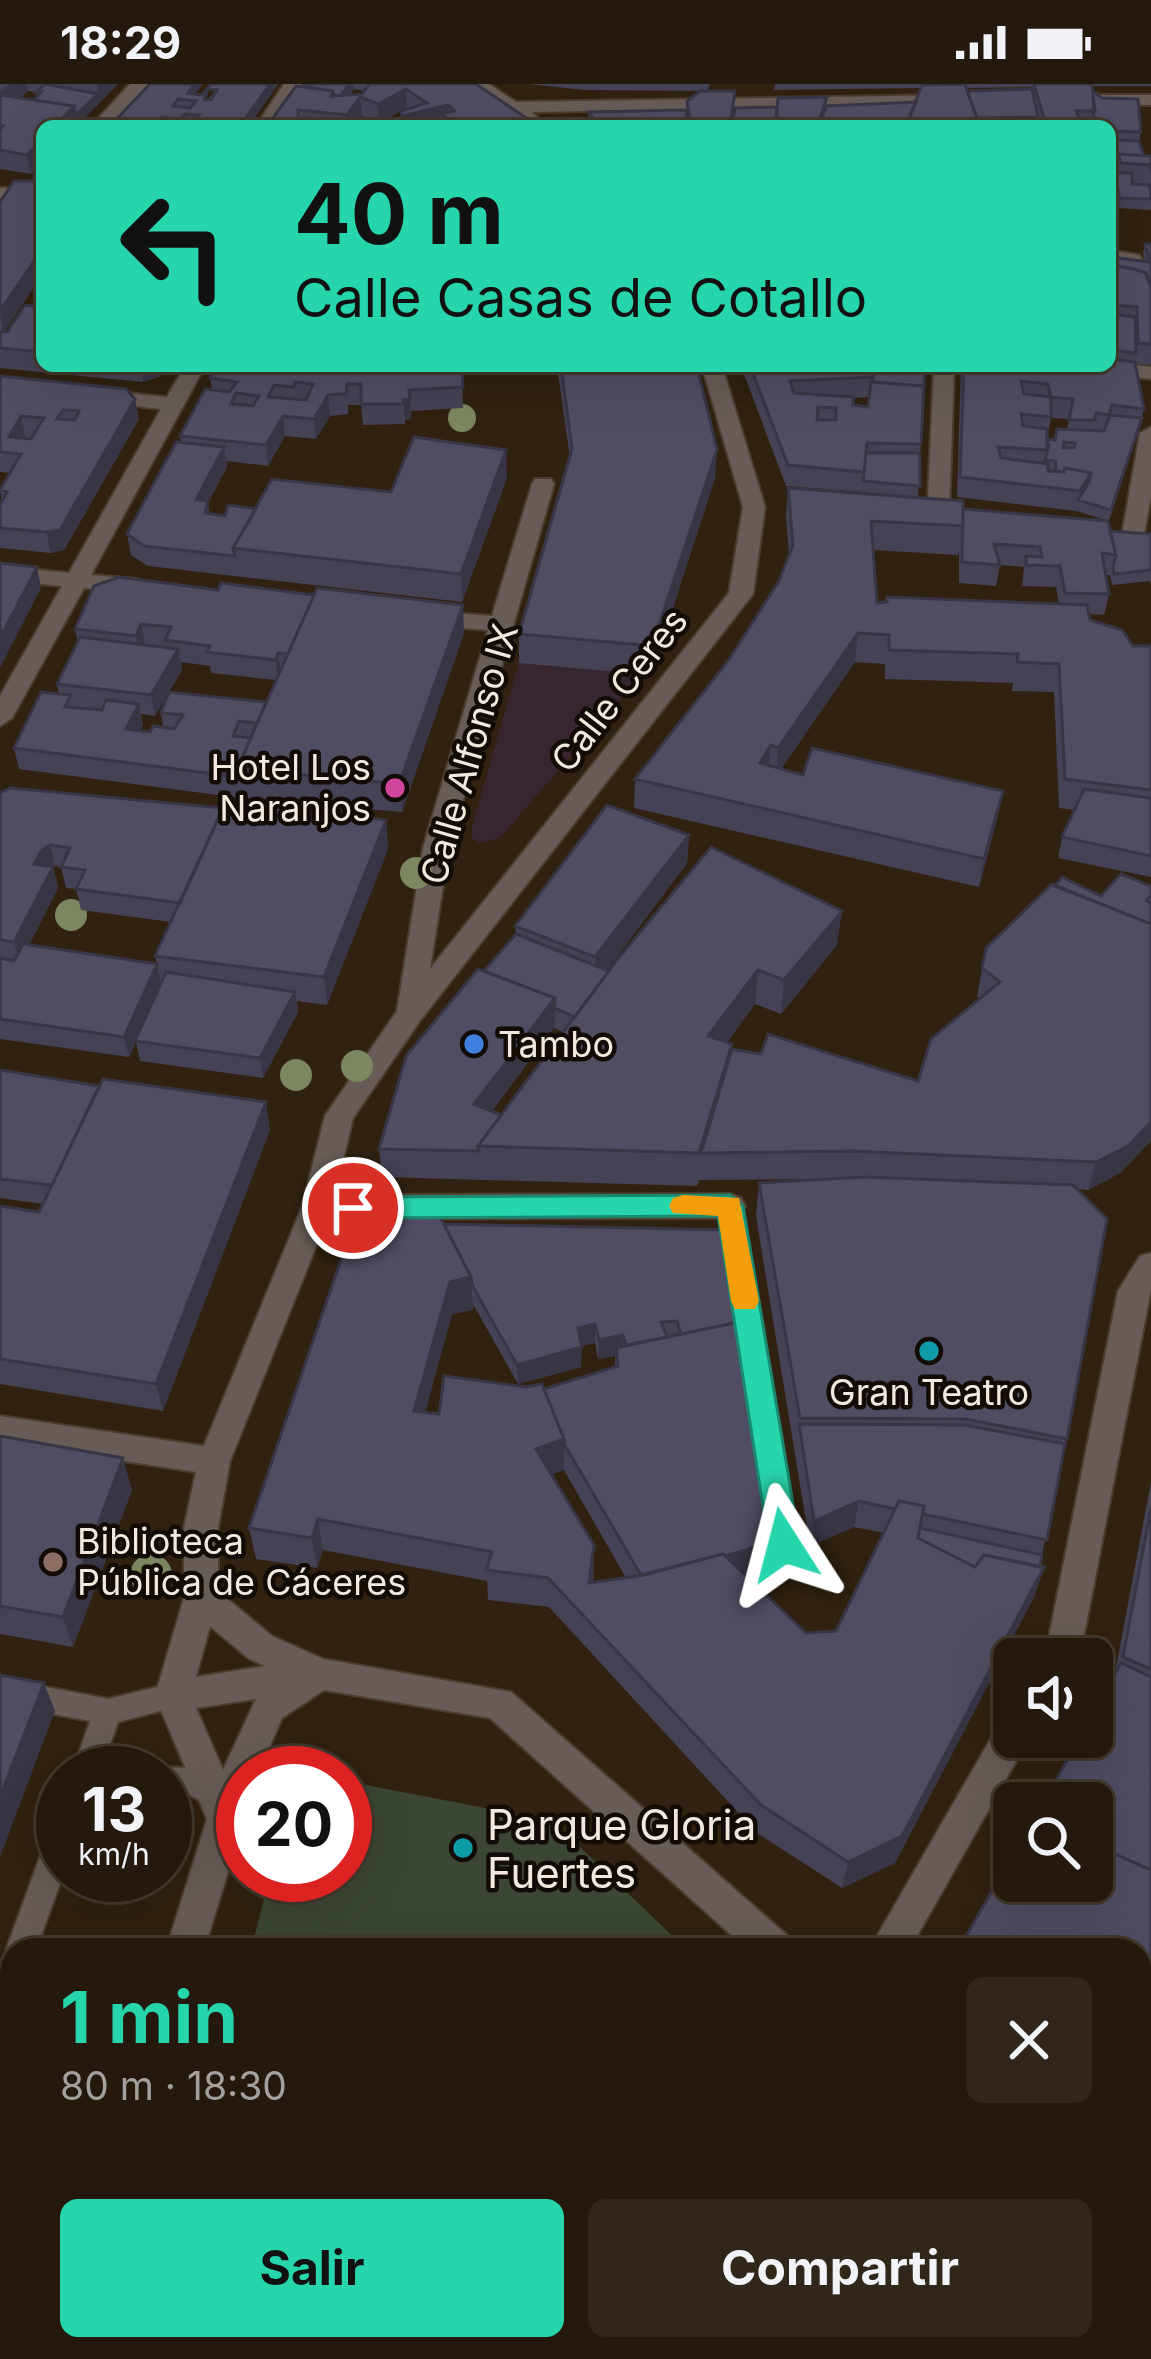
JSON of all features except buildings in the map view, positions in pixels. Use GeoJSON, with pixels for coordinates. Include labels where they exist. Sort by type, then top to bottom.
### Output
{"type":"FeatureCollection","features":[{"type":"Feature","properties":{"kind":"street"},"geometry":{"type":"LineString","coordinates":[[106,120],[140,84]]}},
{"type":"Feature","properties":{"kind":"street"},"geometry":{"type":"LineString","coordinates":[[269,120],[293,84]]}},
{"type":"Feature","properties":{"kind":"street"},"geometry":{"type":"LineString","coordinates":[[476,84],[531,120]]}},
{"type":"Feature","properties":{"kind":"street"},"geometry":{"type":"LineString","coordinates":[[517,107],[742,92],[985,100]]}},
{"type":"Feature","properties":{"kind":"street"},"geometry":{"type":"LineString","coordinates":[[1080,100],[1151,100]]}},
{"type":"Feature","properties":{"kind":"street"},"geometry":{"type":"LineString","coordinates":[[0,194],[36,191]]}},
{"type":"Feature","properties":{"kind":"street"},"geometry":{"type":"LineString","coordinates":[[1116,369],[1151,373],[1151,385]]}},
{"type":"Feature","properties":{"kind":"street"},"geometry":{"type":"LineString","coordinates":[[0,718],[192,372]]}},
{"type":"Feature","properties":{"kind":"street","name":"Calle Ceres"},"geometry":{"type":"LineString","coordinates":[[409,1016],[741,594],[765,507],[714,372]]}},
{"type":"Feature","properties":{"kind":"street"},"geometry":{"type":"LineString","coordinates":[[938,519],[944,372]]}},
{"type":"Feature","properties":{"kind":"street"},"geometry":{"type":"LineString","coordinates":[[83,395],[174,404]]}},
{"type":"Feature","properties":{"kind":"street"},"geometry":{"type":"LineString","coordinates":[[1131,539],[1151,433]]}},
{"type":"Feature","properties":{"kind":"street","name":"Calle Alfonso IX"},"geometry":{"type":"LineString","coordinates":[[173,1696],[201,1598],[201,1528],[214,1461],[317,1208],[339,1116],[409,1016],[436,848],[543,484]]}},
{"type":"Feature","properties":{"kind":"street"},"geometry":{"type":"LineString","coordinates":[[0,573],[164,589]]}},
{"type":"Feature","properties":{"kind":"street"},"geometry":{"type":"LineString","coordinates":[[410,616],[505,624]]}},
{"type":"Feature","properties":{"kind":"street"},"geometry":{"type":"LineString","coordinates":[[317,1208],[730,1206]]}},
{"type":"Feature","properties":{"kind":"street"},"geometry":{"type":"LineString","coordinates":[[1066,1638],[1133,1291],[1151,1264]]}},
{"type":"Feature","properties":{"kind":"street"},"geometry":{"type":"LineString","coordinates":[[0,1429],[214,1461]]}},
{"type":"Feature","properties":{"kind":"street"},"geometry":{"type":"LineString","coordinates":[[201,1598],[260,1647],[320,1674],[499,1703],[763,1938]]}},
{"type":"Feature","properties":{"kind":"street"},"geometry":{"type":"LineString","coordinates":[[216,1797],[173,1696],[320,1674]]}},
{"type":"Feature","properties":{"kind":"street"},"geometry":{"type":"LineString","coordinates":[[249,1746],[270,1707],[320,1674]]}},
{"type":"Feature","properties":{"kind":"street"},"geometry":{"type":"LineString","coordinates":[[895,1938],[999,1758]]}},
{"type":"Feature","properties":{"kind":"street"},"geometry":{"type":"LineString","coordinates":[[188,1938],[216,1822]]}},
{"type":"Feature","properties":{"kind":"lane"},"geometry":{"type":"LineString","coordinates":[[730,1206],[784,1545]]}},
{"type":"Feature","properties":{"kind":"lane"},"geometry":{"type":"LineString","coordinates":[[0,1691],[108,1712],[173,1696]]}},
{"type":"Feature","properties":{"kind":"lane"},"geometry":{"type":"LineString","coordinates":[[96,1746],[108,1712]]}},
{"type":"Feature","properties":{"kind":"lane"},"geometry":{"type":"LineString","coordinates":[[192,1783],[216,1803]]}},
{"type":"Feature","properties":{"kind":"lane"},"geometry":{"type":"LineString","coordinates":[[25,1938],[39,1902]]}},
{"type":"Feature","properties":{"kind":"shaded area"},"geometry":{"type":"Polygon","coordinates":[[[572,477],[715,478],[657,657],[500,838],[480,843],[472,838],[472,827],[572,477]]]}},
{"type":"Feature","properties":{"kind":"green space","name":"Parque Gloria Fuertes"},"geometry":{"type":"Polygon","coordinates":[[[372,1786],[553,1821],[675,1938],[254,1938],[263,1902],[372,1902],[372,1786]]]}},
{"type":"Feature","properties":{"kind":"slow traffic"},"geometry":{"type":"LineString","coordinates":[[683,1206],[730,1206],[745,1301]]}},
{"type":"Feature","properties":{"kind":"place","name":"Hotel Los Naranjos"},"geometry":{"type":"Point","coordinates":[395,788]}},
{"type":"Feature","properties":{"kind":"place","name":"Tambo"},"geometry":{"type":"Point","coordinates":[474,1044]}},
{"type":"Feature","properties":{"kind":"place","name":"Gran Teatro"},"geometry":{"type":"Point","coordinates":[929,1351]}},
{"type":"Feature","properties":{"kind":"place","name":"Biblioteca Pública de Cáceres"},"geometry":{"type":"Point","coordinates":[53,1562]}},
{"type":"Feature","properties":{"kind":"place","name":"Parque Gloria Fuertes"},"geometry":{"type":"Point","coordinates":[463,1848]}},
{"type":"Feature","properties":{"kind":"route"},"geometry":{"type":"LineString","coordinates":[[353,1208],[730,1206],[784,1545]]}}]}
